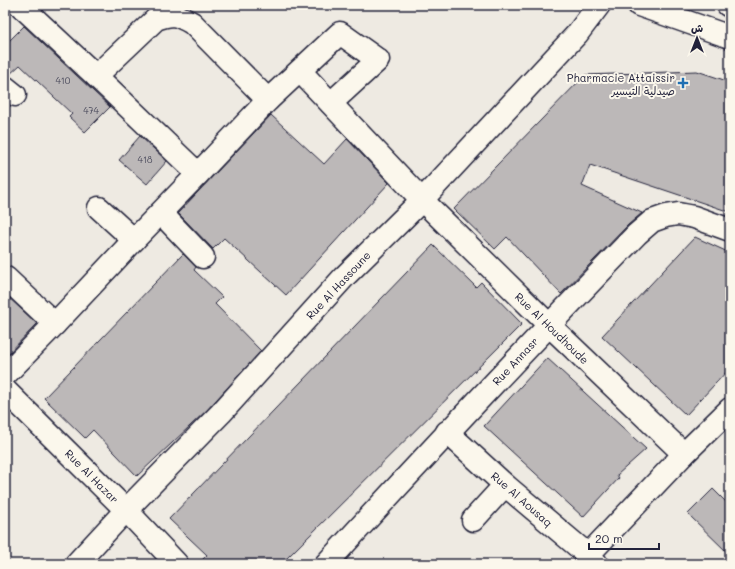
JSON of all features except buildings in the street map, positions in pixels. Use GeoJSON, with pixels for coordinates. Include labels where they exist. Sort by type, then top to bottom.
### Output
{"type":"FeatureCollection","features":[{"type":"Feature","properties":{"kind":"street"},"geometry":{"type":"LineString","coordinates":[[20,5],[198,174]]}},
{"type":"Feature","properties":{"kind":"street","name":"Rue Al Hassoune"},"geometry":{"type":"LineString","coordinates":[[76,564],[126,510],[221,413],[344,277],[422,200],[576,34],[599,5]]}},
{"type":"Feature","properties":{"kind":"street"},"geometry":{"type":"LineString","coordinates":[[639,5],[730,37]]}},
{"type":"Feature","properties":{"kind":"street"},"geometry":{"type":"LineString","coordinates":[[96,76],[156,19],[168,15],[180,16],[192,23],[268,100]]}},
{"type":"Feature","properties":{"kind":"street"},"geometry":{"type":"LineString","coordinates":[[5,375],[268,100],[340,33],[378,60],[331,104]]}},
{"type":"Feature","properties":{"kind":"street","name":"Rue Al Houdhoude"},"geometry":{"type":"LineString","coordinates":[[300,71],[422,200],[549,325],[684,454]]}},
{"type":"Feature","properties":{"kind":"street"},"geometry":{"type":"LineString","coordinates":[[99,208],[134,240]]}},
{"type":"Feature","properties":{"kind":"street"},"geometry":{"type":"LineString","coordinates":[[161,213],[203,257]]}},
{"type":"Feature","properties":{"kind":"street","name":"Rue Annasr"},"geometry":{"type":"LineString","coordinates":[[326,564],[447,432],[637,234],[652,221],[678,214],[694,217],[730,230]]}},
{"type":"Feature","properties":{"kind":"street"},"geometry":{"type":"LineString","coordinates":[[6,278],[55,324]]}},
{"type":"Feature","properties":{"kind":"street","name":"Rue Al Hazar"},"geometry":{"type":"LineString","coordinates":[[5,390],[178,564]]}},
{"type":"Feature","properties":{"kind":"street"},"geometry":{"type":"LineString","coordinates":[[593,559],[684,454],[730,410]]}},
{"type":"Feature","properties":{"kind":"street","name":"Rue Al Aousaq"},"geometry":{"type":"LineString","coordinates":[[447,432],[505,485],[593,559]]}},
{"type":"Feature","properties":{"kind":"street"},"geometry":{"type":"LineString","coordinates":[[473,520],[505,485]]}},
{"type":"Feature","properties":{"kind":"place","name":"Pharmacie Attaissir صيدلية التيسير"},"geometry":{"type":"Point","coordinates":[683,83]}}]}
